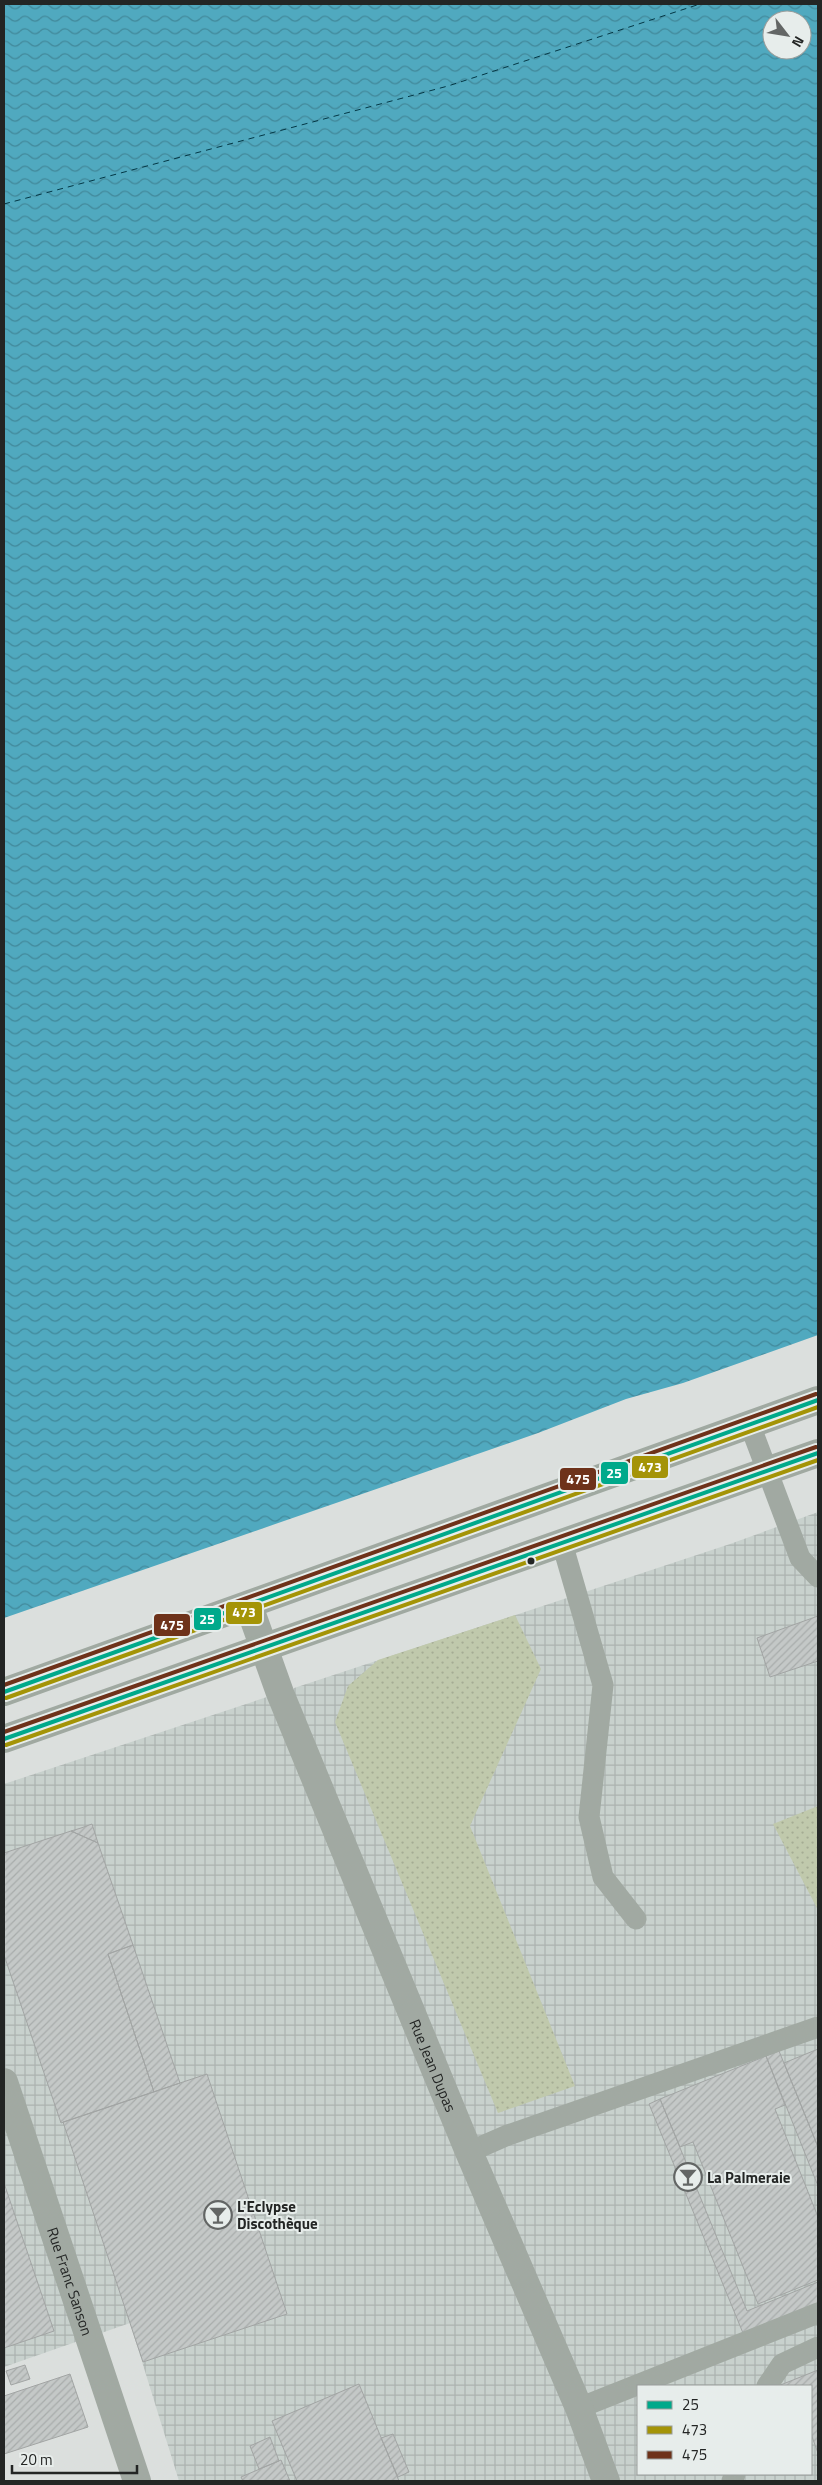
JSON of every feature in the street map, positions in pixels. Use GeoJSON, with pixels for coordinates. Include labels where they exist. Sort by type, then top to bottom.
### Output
{"type":"FeatureCollection","features":[{"type":"Feature","properties":{"kind":"main road"},"geometry":{"type":"LineString","coordinates":[[4,1692],[818,1400]]}},
{"type":"Feature","properties":{"kind":"main road"},"geometry":{"type":"LineString","coordinates":[[4,1740],[818,1453]]}},
{"type":"Feature","properties":{"kind":"street","name":"Rue Jean Dupas"},"geometry":{"type":"LineString","coordinates":[[248,1606],[469,2152],[579,2408],[606,2481]]}},
{"type":"Feature","properties":{"kind":"street","name":"Rue Franc Sanson"},"geometry":{"type":"LineString","coordinates":[[4,2082],[137,2481]]}},
{"type":"Feature","properties":{"kind":"lane"},"geometry":{"type":"LineString","coordinates":[[750,1425],[766,1472],[800,1558],[818,1577]]}},
{"type":"Feature","properties":{"kind":"lane"},"geometry":{"type":"LineString","coordinates":[[562,1543],[603,1685],[589,1817],[603,1878],[636,1919]]}},
{"type":"Feature","properties":{"kind":"lane"},"geometry":{"type":"LineString","coordinates":[[469,2152],[508,2135],[818,2026]]}},
{"type":"Feature","properties":{"kind":"lane"},"geometry":{"type":"LineString","coordinates":[[579,2408],[818,2313]]}},
{"type":"Feature","properties":{"kind":"lane"},"geometry":{"type":"LineString","coordinates":[[768,2385],[782,2364],[818,2347]]}},
{"type":"Feature","properties":{"kind":"shaded area"},"geometry":{"type":"Polygon","coordinates":[[[818,1512],[818,2481],[179,2481],[130,2323],[4,2367],[4,1784],[730,1544],[818,1512]]]}},
{"type":"Feature","properties":{"kind":"green space"},"geometry":{"type":"Polygon","coordinates":[[[515,1615],[541,1669],[470,1826],[575,2086],[498,2113],[335,1722],[348,1686],[378,1660],[515,1615]]]}},
{"type":"Feature","properties":{"kind":"green space"},"geometry":{"type":"Polygon","coordinates":[[[818,1806],[818,1910],[773,1824],[818,1806]]]}},
{"type":"Feature","properties":{"kind":"water"},"geometry":{"type":"Polygon","coordinates":[[[4,4],[818,4],[818,1335],[683,1383],[626,1399],[538,1433],[4,1618],[4,4]]]}},
{"type":"Feature","properties":{"kind":"building"},"geometry":{"type":"Polygon","coordinates":[[[818,1616],[818,1661],[770,1677],[757,1638],[818,1616]]]}},
{"type":"Feature","properties":{"kind":"building"},"geometry":{"type":"Polygon","coordinates":[[[92,1824],[98,1843],[71,1831],[81,1828],[92,1824]]]}},
{"type":"Feature","properties":{"kind":"building"},"geometry":{"type":"Polygon","coordinates":[[[71,1831],[98,1843],[133,1945],[108,1954],[154,2092],[61,2123],[4,1955],[4,1853],[71,1831]]]}},
{"type":"Feature","properties":{"kind":"building"},"geometry":{"type":"Polygon","coordinates":[[[133,1945],[180,2083],[154,2092],[108,1954],[133,1945]]]}},
{"type":"Feature","properties":{"kind":"building"},"geometry":{"type":"Polygon","coordinates":[[[818,2049],[818,2147],[784,2063],[818,2049]]]}},
{"type":"Feature","properties":{"kind":"building"},"geometry":{"type":"Polygon","coordinates":[[[779,2051],[818,2147],[818,2186],[766,2056],[779,2051]]]}},
{"type":"Feature","properties":{"kind":"building"},"geometry":{"type":"Polygon","coordinates":[[[766,2056],[785,2105],[775,2109],[818,2217],[818,2280],[758,2304],[693,2142],[680,2147],[660,2099],[766,2056]]]}},
{"type":"Feature","properties":{"kind":"building"},"geometry":{"type":"Polygon","coordinates":[[[207,2074],[287,2314],[143,2362],[63,2122],[207,2074]]]}},
{"type":"Feature","properties":{"kind":"building"},"geometry":{"type":"Polygon","coordinates":[[[660,2099],[747,2311],[818,2282],[818,2309],[745,2338],[649,2104],[660,2099]]]}},
{"type":"Feature","properties":{"kind":"building"},"geometry":{"type":"Polygon","coordinates":[[[4,2183],[54,2331],[4,2348],[4,2183]]]}},
{"type":"Feature","properties":{"kind":"building"},"geometry":{"type":"Polygon","coordinates":[[[25,2365],[30,2379],[11,2385],[6,2371],[25,2365]]]}},
{"type":"Feature","properties":{"kind":"building"},"geometry":{"type":"Polygon","coordinates":[[[818,2370],[818,2453],[812,2437],[812,2385],[780,2385],[818,2370]]]}},
{"type":"Feature","properties":{"kind":"building"},"geometry":{"type":"Polygon","coordinates":[[[70,2374],[88,2427],[4,2454],[4,2396],[70,2374]]]}},
{"type":"Feature","properties":{"kind":"building"},"geometry":{"type":"Polygon","coordinates":[[[359,2384],[399,2481],[297,2481],[272,2421],[359,2384]]]}},
{"type":"Feature","properties":{"kind":"building"},"geometry":{"type":"Polygon","coordinates":[[[393,2434],[409,2472],[398,2477],[381,2438],[393,2434]]]}},
{"type":"Feature","properties":{"kind":"building"},"geometry":{"type":"Polygon","coordinates":[[[270,2437],[279,2461],[259,2469],[250,2446],[270,2437]]]}},
{"type":"Feature","properties":{"kind":"building"},"geometry":{"type":"Polygon","coordinates":[[[281,2460],[290,2481],[243,2481],[241,2477],[281,2460]]]}},
{"type":"Feature","properties":{"kind":"ferry route"},"geometry":{"type":"LineString","coordinates":[[4,204],[448,86],[700,4]]}},
{"type":"Feature","properties":{"kind":"transit line","name":"475"},"geometry":{"type":"LineString","coordinates":[[4,1685],[816,1394]]}},
{"type":"Feature","properties":{"kind":"transit line","name":"25"},"geometry":{"type":"LineString","coordinates":[[4,1692],[818,1400]]}},
{"type":"Feature","properties":{"kind":"transit line","name":"473"},"geometry":{"type":"LineString","coordinates":[[6,1698],[818,1407]]}},
{"type":"Feature","properties":{"kind":"transit line","name":"475"},"geometry":{"type":"LineString","coordinates":[[4,1732],[816,1447]]}},
{"type":"Feature","properties":{"kind":"transit line","name":"25"},"geometry":{"type":"LineString","coordinates":[[4,1739],[818,1453]]}},
{"type":"Feature","properties":{"kind":"transit line","name":"473"},"geometry":{"type":"LineString","coordinates":[[6,1745],[818,1460]]}},
{"type":"Feature","properties":{"kind":"place","name":"La Palmeraie"},"geometry":{"type":"Point","coordinates":[688,2177]}},
{"type":"Feature","properties":{"kind":"place","name":"L'Eclypse Discothèque"},"geometry":{"type":"Point","coordinates":[218,2215]}}]}
